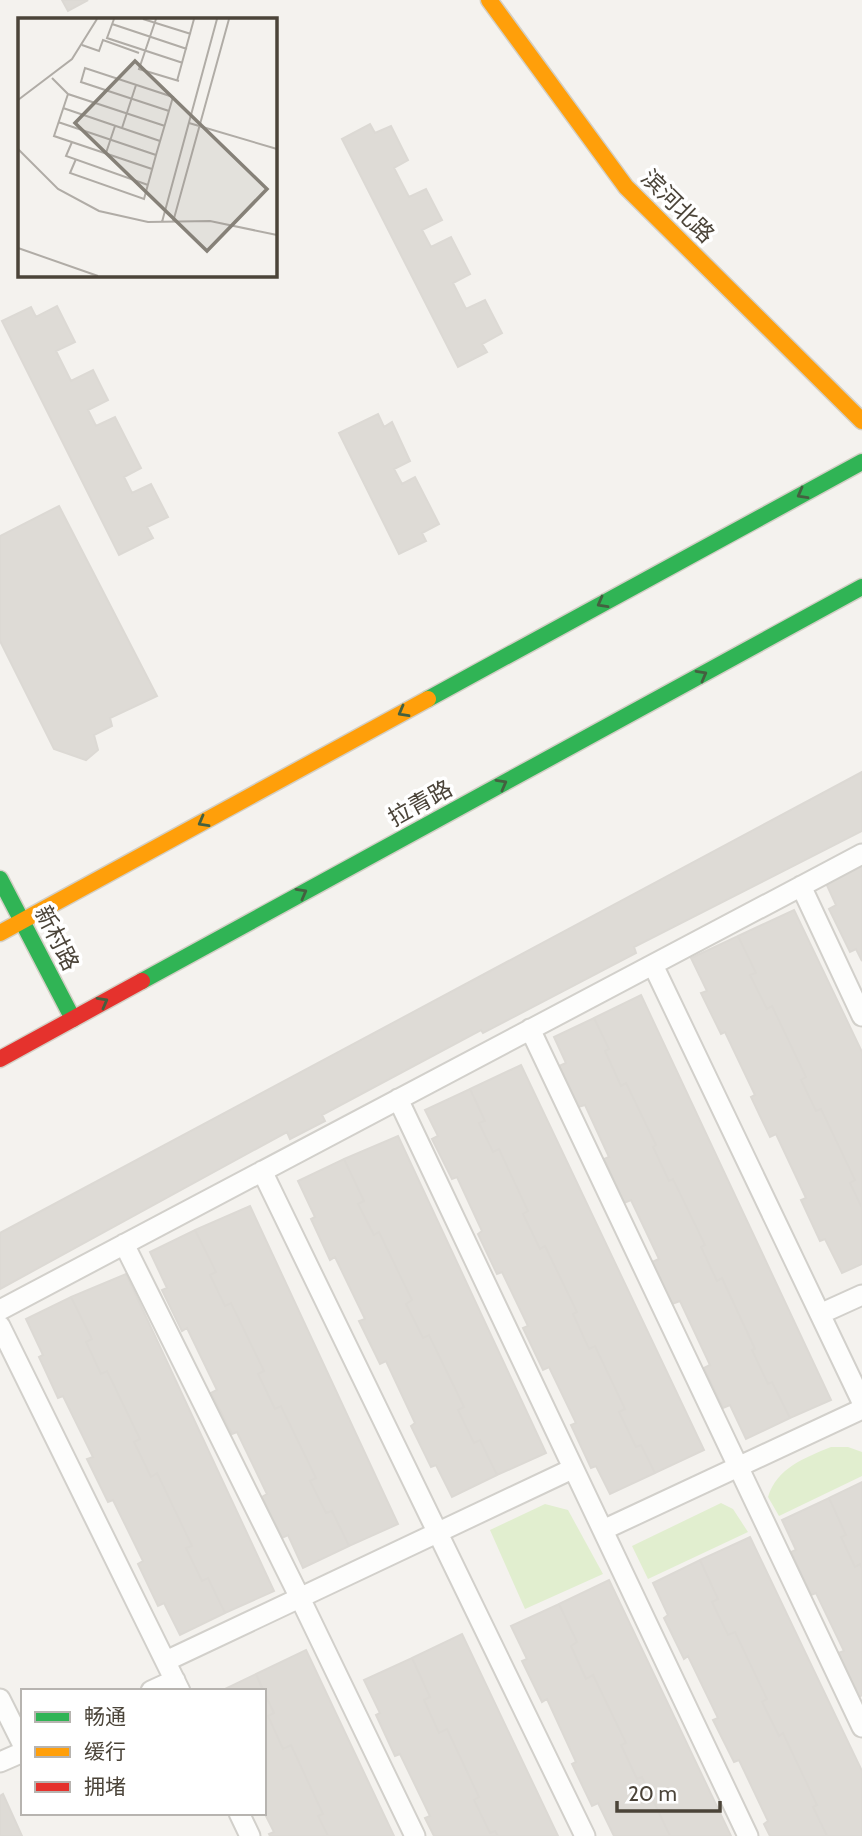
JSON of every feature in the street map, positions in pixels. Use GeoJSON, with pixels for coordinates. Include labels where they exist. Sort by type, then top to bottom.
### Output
{"type":"FeatureCollection","features":[{"type":"Feature","properties":{"kind":"street","name":"滨河北路"},"geometry":{"type":"LineString","coordinates":[[489,0],[626,187],[862,421]]}},
{"type":"Feature","properties":{"kind":"street"},"geometry":{"type":"LineString","coordinates":[[0,933],[862,462]]}},
{"type":"Feature","properties":{"kind":"street","name":"拉青路"},"geometry":{"type":"LineString","coordinates":[[0,1059],[862,587]]}},
{"type":"Feature","properties":{"kind":"street","name":"新村路"},"geometry":{"type":"LineString","coordinates":[[0,879],[73,1019]]}},
{"type":"Feature","properties":{"kind":"lane"},"geometry":{"type":"LineString","coordinates":[[0,1310],[862,854]]}},
{"type":"Feature","properties":{"kind":"lane"},"geometry":{"type":"LineString","coordinates":[[801,886],[862,1016]]}},
{"type":"Feature","properties":{"kind":"lane"},"geometry":{"type":"LineString","coordinates":[[653,965],[862,1402]]}},
{"type":"Feature","properties":{"kind":"lane"},"geometry":{"type":"LineString","coordinates":[[530,1029],[862,1727]]}},
{"type":"Feature","properties":{"kind":"lane"},"geometry":{"type":"LineString","coordinates":[[398,1099],[748,1836]]}},
{"type":"Feature","properties":{"kind":"lane"},"geometry":{"type":"LineString","coordinates":[[261,1171],[585,1836]]}},
{"type":"Feature","properties":{"kind":"lane"},"geometry":{"type":"LineString","coordinates":[[124,1244],[415,1836]]}},
{"type":"Feature","properties":{"kind":"lane"},"geometry":{"type":"LineString","coordinates":[[820,1314],[862,1295]]}},
{"type":"Feature","properties":{"kind":"lane"},"geometry":{"type":"LineString","coordinates":[[0,1326],[178,1685],[160,1689]]}},
{"type":"Feature","properties":{"kind":"lane"},"geometry":{"type":"LineString","coordinates":[[603,1530],[862,1409]]}},
{"type":"Feature","properties":{"kind":"lane"},"geometry":{"type":"LineString","coordinates":[[166,1661],[572,1469]]}},
{"type":"Feature","properties":{"kind":"lane"},"geometry":{"type":"LineString","coordinates":[[0,1699],[21,1741]]}},
{"type":"Feature","properties":{"kind":"lane"},"geometry":{"type":"LineString","coordinates":[[0,1762],[21,1753]]}},
{"type":"Feature","properties":{"kind":"lane"},"geometry":{"type":"LineString","coordinates":[[240,1815],[250,1836]]}},
{"type":"Feature","properties":{"kind":"green space"},"geometry":{"type":"Polygon","coordinates":[[[831,1447],[848,1447],[862,1452],[862,1476],[779,1516],[768,1497],[778,1478],[793,1465],[831,1447]]]}},
{"type":"Feature","properties":{"kind":"green space"},"geometry":{"type":"Polygon","coordinates":[[[721,1503],[733,1509],[748,1532],[648,1579],[632,1546],[721,1503]]]}},
{"type":"Feature","properties":{"kind":"green space"},"geometry":{"type":"Polygon","coordinates":[[[545,1504],[568,1510],[603,1574],[525,1609],[490,1530],[545,1504]]]}},
{"type":"Feature","properties":{"kind":"building"},"geometry":{"type":"Polygon","coordinates":[[[62,0],[88,0],[68,11],[62,0]]]}},
{"type":"Feature","properties":{"kind":"building"},"geometry":{"type":"Polygon","coordinates":[[[370,124],[375,133],[391,126],[408,160],[394,168],[409,197],[426,189],[442,220],[422,230],[431,247],[451,237],[470,274],[453,283],[466,309],[485,300],[502,333],[482,344],[487,352],[458,367],[342,139],[370,124]]]}},
{"type":"Feature","properties":{"kind":"building"},"geometry":{"type":"Polygon","coordinates":[[[57,306],[75,342],[56,351],[71,381],[93,370],[108,400],[88,410],[96,426],[115,417],[141,468],[124,477],[132,493],[151,484],[168,517],[147,527],[153,538],[119,555],[2,321],[31,307],[36,317],[57,306]]]}},
{"type":"Feature","properties":{"kind":"building"},"geometry":{"type":"Polygon","coordinates":[[[378,414],[384,427],[392,422],[410,461],[394,469],[402,484],[415,477],[439,524],[422,533],[426,541],[399,554],[339,433],[378,414]]]}},
{"type":"Feature","properties":{"kind":"building"},"geometry":{"type":"Polygon","coordinates":[[[59,506],[157,696],[110,718],[112,726],[94,735],[98,750],[86,760],[54,749],[0,641],[0,536],[59,506]]]}},
{"type":"Feature","properties":{"kind":"building"},"geometry":{"type":"Polygon","coordinates":[[[862,772],[862,831],[634,947],[636,953],[483,1033],[481,1030],[322,1115],[325,1121],[290,1139],[287,1132],[0,1289],[0,1233],[862,772]]]}},
{"type":"Feature","properties":{"kind":"building"},"geometry":{"type":"Polygon","coordinates":[[[862,864],[862,961],[856,949],[850,952],[829,909],[836,905],[825,881],[862,864]]]}},
{"type":"Feature","properties":{"kind":"building"},"geometry":{"type":"Polygon","coordinates":[[[794,910],[862,1052],[862,1208],[850,1183],[855,1180],[821,1109],[816,1111],[801,1080],[806,1077],[772,1006],[767,1009],[750,975],[756,973],[738,936],[794,910]]]}},
{"type":"Feature","properties":{"kind":"building"},"geometry":{"type":"Polygon","coordinates":[[[738,936],[756,973],[750,975],[767,1009],[772,1006],[806,1077],[801,1080],[816,1111],[821,1109],[855,1180],[850,1183],[862,1208],[862,1264],[842,1273],[825,1239],[820,1241],[801,1200],[806,1198],[776,1134],[770,1137],[751,1097],[755,1095],[725,1032],[721,1034],[701,993],[707,991],[691,958],[738,936]]]}},
{"type":"Feature","properties":{"kind":"building"},"geometry":{"type":"Polygon","coordinates":[[[641,995],[831,1400],[790,1418],[772,1382],[768,1384],[722,1278],[717,1281],[701,1247],[705,1245],[673,1179],[669,1181],[653,1147],[656,1145],[626,1083],[621,1086],[605,1051],[609,1049],[594,1018],[641,995]]]}},
{"type":"Feature","properties":{"kind":"building"},"geometry":{"type":"Polygon","coordinates":[[[594,1018],[609,1049],[605,1051],[621,1086],[626,1083],[656,1145],[653,1147],[669,1181],[673,1179],[705,1245],[701,1247],[717,1281],[722,1278],[768,1384],[772,1382],[790,1418],[746,1439],[730,1405],[723,1408],[704,1368],[710,1365],[680,1301],[672,1304],[652,1262],[659,1259],[631,1200],[624,1203],[604,1159],[609,1157],[585,1105],[578,1107],[559,1066],[566,1063],[554,1037],[594,1018]]]}},
{"type":"Feature","properties":{"kind":"building"},"geometry":{"type":"Polygon","coordinates":[[[521,1065],[704,1450],[655,1473],[641,1445],[636,1447],[619,1412],[625,1409],[595,1346],[589,1349],[573,1314],[577,1312],[545,1246],[540,1249],[523,1214],[528,1211],[499,1149],[493,1152],[479,1123],[485,1121],[470,1089],[521,1065]]]}},
{"type":"Feature","properties":{"kind":"building"},"geometry":{"type":"Polygon","coordinates":[[[470,1089],[485,1121],[479,1123],[493,1152],[499,1149],[528,1211],[523,1214],[540,1249],[545,1246],[577,1312],[573,1314],[589,1349],[595,1346],[625,1409],[619,1412],[636,1447],[641,1445],[655,1473],[610,1494],[596,1466],[591,1468],[571,1425],[576,1423],[549,1367],[543,1370],[523,1328],[528,1326],[502,1272],[497,1274],[478,1234],[482,1231],[457,1177],[452,1179],[432,1139],[438,1136],[425,1110],[470,1089]]]}},
{"type":"Feature","properties":{"kind":"building"},"geometry":{"type":"Polygon","coordinates":[[[398,1136],[546,1453],[497,1475],[480,1440],[474,1443],[458,1410],[464,1407],[429,1335],[423,1338],[406,1304],[412,1300],[379,1232],[374,1235],[358,1204],[364,1201],[344,1159],[398,1136]]]}},
{"type":"Feature","properties":{"kind":"building"},"geometry":{"type":"Polygon","coordinates":[[[344,1159],[364,1201],[358,1204],[374,1235],[379,1232],[412,1300],[406,1304],[423,1338],[429,1335],[464,1407],[458,1410],[474,1443],[480,1440],[497,1475],[452,1497],[436,1465],[431,1467],[411,1426],[415,1423],[386,1361],[380,1364],[359,1321],[365,1319],[335,1257],[330,1260],[311,1219],[315,1217],[298,1181],[344,1159]]]}},
{"type":"Feature","properties":{"kind":"building"},"geometry":{"type":"Polygon","coordinates":[[[250,1206],[398,1524],[349,1546],[332,1511],[326,1513],[310,1481],[316,1478],[281,1406],[275,1409],[258,1374],[264,1371],[231,1303],[225,1306],[210,1275],[216,1272],[195,1230],[250,1206]]]}},
{"type":"Feature","properties":{"kind":"building"},"geometry":{"type":"Polygon","coordinates":[[[195,1230],[216,1272],[210,1275],[225,1306],[231,1303],[264,1371],[258,1374],[275,1409],[281,1406],[316,1478],[310,1481],[326,1513],[332,1511],[349,1546],[303,1568],[288,1535],[282,1538],[262,1497],[267,1494],[237,1432],[232,1434],[211,1393],[217,1390],[187,1328],[182,1331],[162,1290],[167,1288],[150,1252],[195,1230]]]}},
{"type":"Feature","properties":{"kind":"building"},"geometry":{"type":"Polygon","coordinates":[[[126,1274],[274,1591],[225,1613],[208,1578],[202,1581],[186,1548],[192,1546],[157,1473],[151,1477],[134,1442],[140,1439],[107,1371],[101,1374],[86,1342],[92,1339],[71,1297],[126,1274]]]}},
{"type":"Feature","properties":{"kind":"building"},"geometry":{"type":"Polygon","coordinates":[[[71,1297],[92,1339],[86,1342],[101,1374],[107,1371],[140,1439],[134,1442],[151,1477],[157,1473],[192,1546],[186,1548],[202,1581],[208,1578],[225,1613],[180,1635],[164,1603],[158,1606],[138,1564],[143,1561],[113,1500],[108,1502],[87,1459],[93,1457],[63,1396],[58,1398],[39,1357],[43,1355],[26,1319],[71,1297]]]}},
{"type":"Feature","properties":{"kind":"building"},"geometry":{"type":"Polygon","coordinates":[[[862,1482],[862,1568],[860,1564],[855,1567],[841,1537],[846,1535],[829,1498],[862,1482]]]}},
{"type":"Feature","properties":{"kind":"building"},"geometry":{"type":"Polygon","coordinates":[[[829,1498],[846,1535],[841,1537],[855,1567],[860,1564],[862,1568],[862,1695],[859,1697],[838,1653],[844,1651],[816,1593],[811,1595],[791,1552],[796,1550],[782,1520],[829,1498]]]}},
{"type":"Feature","properties":{"kind":"building"},"geometry":{"type":"Polygon","coordinates":[[[750,1537],[862,1771],[862,1836],[827,1836],[813,1807],[817,1805],[783,1733],[779,1736],[762,1702],[767,1699],[735,1632],[728,1635],[712,1602],[718,1599],[700,1560],[750,1537]]]}},
{"type":"Feature","properties":{"kind":"building"},"geometry":{"type":"Polygon","coordinates":[[[700,1560],[718,1599],[712,1602],[728,1635],[735,1632],[767,1699],[762,1702],[779,1736],[783,1733],[817,1805],[813,1807],[827,1836],[770,1836],[764,1824],[768,1821],[739,1760],[734,1762],[713,1720],[718,1718],[688,1656],[684,1659],[664,1618],[668,1615],[653,1583],[700,1560]]]}},
{"type":"Feature","properties":{"kind":"building"},"geometry":{"type":"Polygon","coordinates":[[[609,1580],[731,1836],[670,1836],[642,1777],[637,1779],[621,1745],[626,1743],[593,1675],[586,1679],[571,1646],[577,1642],[559,1604],[609,1580]]]}},
{"type":"Feature","properties":{"kind":"building"},"geometry":{"type":"Polygon","coordinates":[[[559,1604],[577,1642],[571,1646],[586,1679],[593,1675],[626,1743],[621,1745],[637,1779],[642,1777],[670,1836],[614,1836],[598,1803],[592,1806],[572,1764],[576,1762],[547,1699],[542,1702],[522,1661],[527,1659],[511,1626],[559,1604]]]}},
{"type":"Feature","properties":{"kind":"building"},"geometry":{"type":"Polygon","coordinates":[[[462,1634],[558,1836],[498,1836],[495,1831],[490,1833],[474,1800],[479,1797],[447,1729],[439,1733],[424,1700],[430,1697],[412,1658],[462,1634]]]}},
{"type":"Feature","properties":{"kind":"building"},"geometry":{"type":"Polygon","coordinates":[[[306,1650],[394,1836],[328,1836],[318,1816],[323,1814],[291,1745],[283,1749],[268,1716],[274,1713],[266,1696],[266,1689],[263,1689],[256,1674],[306,1650]]]}},
{"type":"Feature","properties":{"kind":"building"},"geometry":{"type":"Polygon","coordinates":[[[412,1658],[430,1697],[424,1700],[439,1733],[447,1729],[479,1797],[474,1800],[490,1833],[495,1831],[498,1836],[434,1836],[425,1818],[430,1816],[400,1754],[395,1756],[376,1715],[380,1713],[364,1680],[412,1658]]]}},
{"type":"Feature","properties":{"kind":"building"},"geometry":{"type":"Polygon","coordinates":[[[256,1674],[262,1689],[225,1689],[256,1674]]]}},
{"type":"Feature","properties":{"kind":"building"},"geometry":{"type":"Polygon","coordinates":[[[266,1696],[274,1713],[268,1716],[283,1749],[291,1745],[323,1814],[318,1816],[328,1836],[270,1836],[269,1834],[274,1832],[266,1815],[266,1696]]]}},
{"type":"Feature","properties":{"kind":"building"},"geometry":{"type":"Polygon","coordinates":[[[3,1794],[22,1836],[0,1836],[0,1796],[3,1794]]]}},
{"type":"Feature","properties":{"kind":"traffic: fast"},"geometry":{"type":"LineString","coordinates":[[428,699],[862,462]]}},
{"type":"Feature","properties":{"kind":"traffic: fast"},"geometry":{"type":"LineString","coordinates":[[142,981],[862,587]]}},
{"type":"Feature","properties":{"kind":"traffic: fast"},"geometry":{"type":"LineString","coordinates":[[0,879],[73,1019]]}},
{"type":"Feature","properties":{"kind":"traffic: slow"},"geometry":{"type":"LineString","coordinates":[[489,0],[626,187],[862,421]]}},
{"type":"Feature","properties":{"kind":"traffic: slow"},"geometry":{"type":"LineString","coordinates":[[0,933],[428,699]]}},
{"type":"Feature","properties":{"kind":"traffic: jam"},"geometry":{"type":"LineString","coordinates":[[0,1059],[142,981]]}}]}
